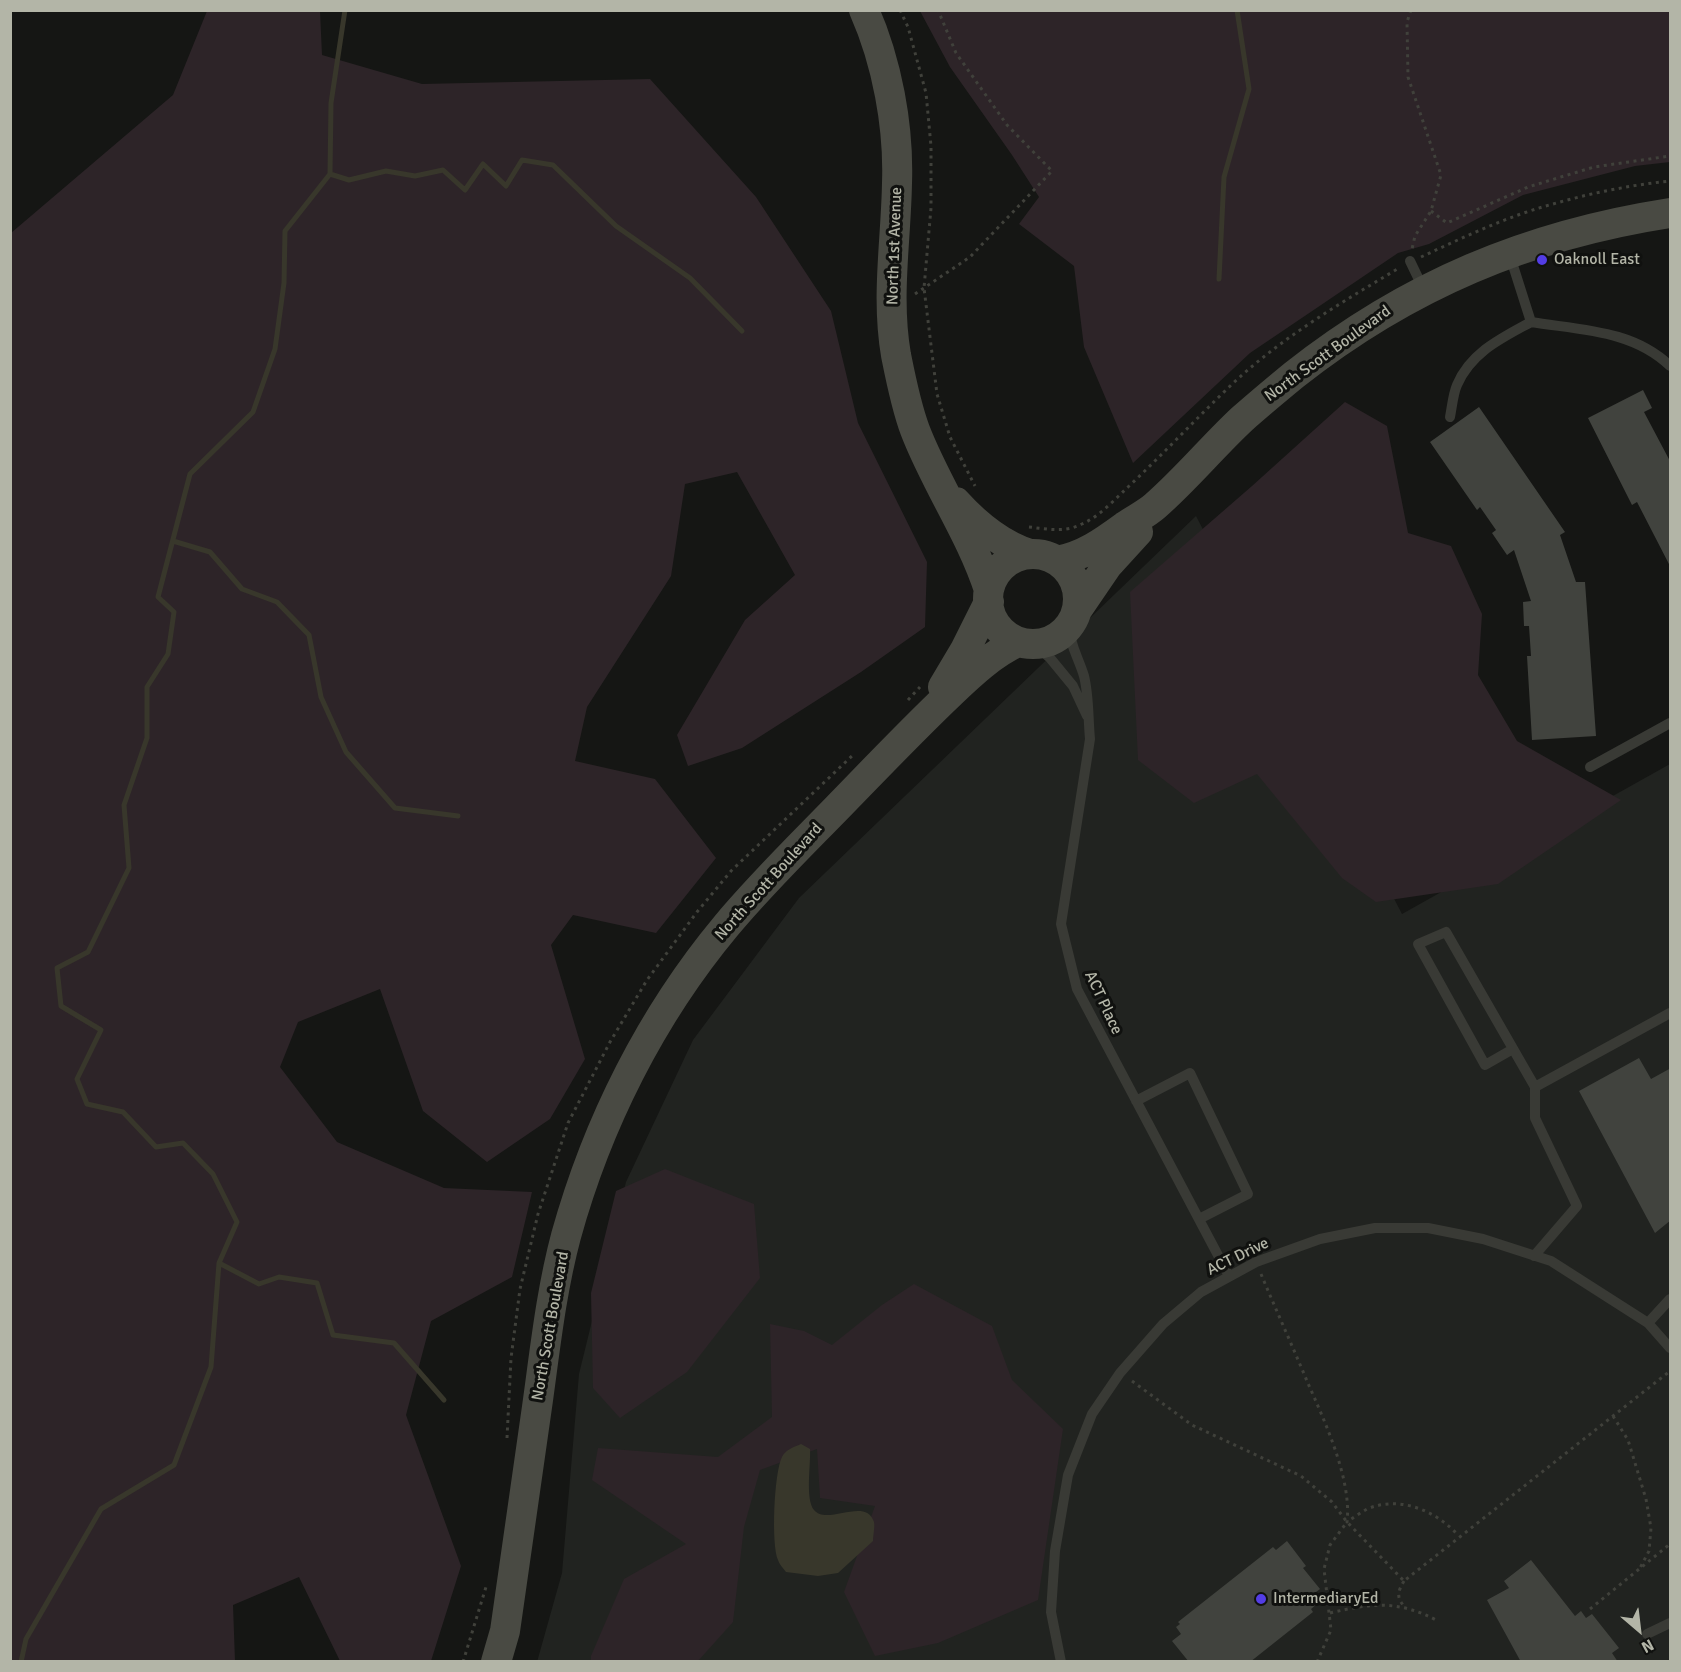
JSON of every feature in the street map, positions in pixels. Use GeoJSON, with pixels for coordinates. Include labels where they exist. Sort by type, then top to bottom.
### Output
{"type":"FeatureCollection","features":[{"type":"Feature","properties":{"kind":"main road","name":"North 1st Avenue"},"geometry":{"type":"LineString","coordinates":[[864,10],[879,51],[890,95],[896,141],[898,181],[891,275],[892,310],[896,353],[905,396],[914,428],[979,562],[989,596]]}},
{"type":"Feature","properties":{"kind":"main road","name":"North Scott Boulevard"},"geometry":{"type":"LineString","coordinates":[[1043,558],[1072,558],[1090,550],[1154,507],[1243,418],[1349,335],[1399,303],[1452,276],[1509,253],[1567,234],[1626,220],[1671,213]]}},
{"type":"Feature","properties":{"kind":"main road","name":"North 1st Avenue"},"geometry":{"type":"LineString","coordinates":[[937,479],[961,507],[992,534],[1015,549],[1043,558]]}},
{"type":"Feature","properties":{"kind":"main road","name":"North Scott Boulevard"},"geometry":{"type":"LineString","coordinates":[[1073,618],[1107,566],[1140,528],[1154,507]]}},
{"type":"Feature","properties":{"kind":"main road"},"geometry":{"type":"LineString","coordinates":[[1016,558],[1043,558],[1067,570],[1075,582],[1078,596],[1073,618],[1062,633],[1049,641],[1026,643],[1005,634],[994,623],[989,596],[993,578],[1003,566],[1016,558]]}},
{"type":"Feature","properties":{"kind":"main road","name":"North Scott Boulevard"},"geometry":{"type":"LineString","coordinates":[[929,714],[965,650],[989,596]]}},
{"type":"Feature","properties":{"kind":"main road","name":"North Scott Boulevard"},"geometry":{"type":"LineString","coordinates":[[496,1662],[505,1631],[551,1303],[566,1237],[582,1186],[600,1135],[618,1096],[655,1026],[684,981],[760,886],[974,671],[996,655],[1026,643]]}},
{"type":"Feature","properties":{"kind":"lane"},"geometry":{"type":"LineString","coordinates":[[1509,253],[1531,322]]}},
{"type":"Feature","properties":{"kind":"lane"},"geometry":{"type":"LineString","coordinates":[[1410,261],[1424,290]]}},
{"type":"Feature","properties":{"kind":"lane"},"geometry":{"type":"LineString","coordinates":[[1450,417],[1456,387],[1466,368],[1482,350],[1531,322],[1621,336],[1657,353],[1671,366]]}},
{"type":"Feature","properties":{"kind":"lane","name":"ACT Place"},"geometry":{"type":"LineString","coordinates":[[1073,618],[1069,633],[1084,677],[1090,739],[1060,924],[1077,989],[1229,1275]]}},
{"type":"Feature","properties":{"kind":"lane","name":"ACT Place"},"geometry":{"type":"LineString","coordinates":[[1026,643],[1050,658],[1072,686],[1087,716]]}},
{"type":"Feature","properties":{"kind":"lane"},"geometry":{"type":"LineString","coordinates":[[1590,767],[1671,723]]}},
{"type":"Feature","properties":{"kind":"lane"},"geometry":{"type":"LineString","coordinates":[[1513,1049],[1485,1065],[1418,944],[1446,932],[1535,1087],[1535,1118],[1577,1206],[1534,1256]]}},
{"type":"Feature","properties":{"kind":"lane"},"geometry":{"type":"LineString","coordinates":[[1535,1087],[1671,1013]]}},
{"type":"Feature","properties":{"kind":"lane"},"geometry":{"type":"LineString","coordinates":[[1136,1101],[1190,1072],[1248,1194],[1199,1219]]}},
{"type":"Feature","properties":{"kind":"lane","name":"ACT Drive"},"geometry":{"type":"LineString","coordinates":[[1061,1662],[1051,1612],[1055,1551],[1068,1475],[1092,1414],[1120,1373],[1163,1324],[1201,1292],[1229,1275],[1256,1262],[1320,1239],[1374,1228],[1428,1228],[1483,1239],[1551,1262],[1648,1323],[1671,1348]]}},
{"type":"Feature","properties":{"kind":"lane"},"geometry":{"type":"LineString","coordinates":[[1648,1323],[1671,1299]]}},
{"type":"Feature","properties":{"kind":"lane"},"geometry":{"type":"LineString","coordinates":[[1647,1634],[1671,1623]]}},
{"type":"Feature","properties":{"kind":"path"},"geometry":{"type":"LineString","coordinates":[[900,10],[908,27],[926,93],[931,146],[931,208],[924,288],[937,394],[950,437],[975,487]]}},
{"type":"Feature","properties":{"kind":"path"},"geometry":{"type":"LineString","coordinates":[[892,310],[970,257],[1052,171],[1007,125],[956,53],[938,10]]}},
{"type":"Feature","properties":{"kind":"path"},"geometry":{"type":"LineString","coordinates":[[1410,261],[1415,236],[1431,211],[1441,175],[1408,77],[1407,22],[1411,10]]}},
{"type":"Feature","properties":{"kind":"path"},"geometry":{"type":"LineString","coordinates":[[1431,211],[1447,223],[1528,187],[1594,167],[1671,156]]}},
{"type":"Feature","properties":{"kind":"path"},"geometry":{"type":"LineString","coordinates":[[1256,1262],[1331,1435],[1341,1471],[1348,1512],[1347,1522]]}},
{"type":"Feature","properties":{"kind":"path"},"geometry":{"type":"LineString","coordinates":[[1406,1607],[1400,1601],[1398,1591],[1404,1581],[1458,1536],[1671,1371]]}},
{"type":"Feature","properties":{"kind":"path"},"geometry":{"type":"LineString","coordinates":[[1120,1373],[1192,1425],[1301,1476],[1332,1502],[1347,1522],[1404,1581]]}},
{"type":"Feature","properties":{"kind":"path"},"geometry":{"type":"LineString","coordinates":[[1613,1416],[1628,1440],[1647,1499],[1651,1528],[1649,1551],[1640,1568]]}},
{"type":"Feature","properties":{"kind":"path"},"geometry":{"type":"LineString","coordinates":[[1317,1662],[1331,1630],[1324,1569],[1330,1545],[1347,1522],[1368,1509],[1395,1504],[1426,1510],[1446,1522],[1458,1536]]}},
{"type":"Feature","properties":{"kind":"path"},"geometry":{"type":"LineString","coordinates":[[1590,1609],[1671,1544]]}},
{"type":"Feature","properties":{"kind":"path"},"geometry":{"type":"LineString","coordinates":[[1330,1613],[1360,1605],[1385,1604],[1406,1607],[1437,1621]]}},
{"type":"Feature","properties":{"kind":"shaded area"},"geometry":{"type":"Polygon","coordinates":[[[207,11],[320,11],[322,55],[422,84],[650,79],[756,197],[831,311],[858,423],[927,562],[925,627],[861,672],[742,748],[688,766],[677,735],[745,620],[795,575],[737,472],[685,484],[671,576],[587,707],[575,761],[655,779],[716,858],[656,933],[573,915],[551,945],[585,1059],[550,1119],[487,1162],[423,1111],[380,989],[298,1022],[280,1067],[337,1142],[444,1188],[532,1192],[512,1277],[431,1321],[406,1415],[461,1566],[431,1661],[340,1661],[299,1577],[233,1605],[235,1661],[11,1661],[11,233],[173,95],[207,11]]]}},
{"type":"Feature","properties":{"kind":"shaded area"},"geometry":{"type":"Polygon","coordinates":[[[920,11],[1670,11],[1670,162],[1635,166],[1523,195],[1429,244],[1398,253],[1250,353],[1133,463],[1084,347],[1074,266],[1019,224],[1039,197],[950,67],[920,11]]]}},
{"type":"Feature","properties":{"kind":"shaded area"},"geometry":{"type":"Polygon","coordinates":[[[1345,402],[1387,426],[1408,533],[1451,546],[1482,614],[1478,675],[1517,741],[1621,800],[1498,884],[1376,902],[1342,878],[1257,774],[1194,803],[1138,760],[1130,592],[1345,402]]]}},
{"type":"Feature","properties":{"kind":"shaded area","name":"IntermediaryEd"},"geometry":{"type":"Polygon","coordinates":[[[1196,516],[1402,914],[1670,764],[1670,1661],[537,1662],[562,1573],[579,1374],[626,1182],[693,1040],[799,898],[1196,516]]]}},
{"type":"Feature","properties":{"kind":"shaded area"},"geometry":{"type":"Polygon","coordinates":[[[665,1169],[754,1204],[760,1278],[687,1372],[620,1418],[593,1388],[591,1293],[616,1191],[665,1169]]]}},
{"type":"Feature","properties":{"kind":"shaded area"},"geometry":{"type":"Polygon","coordinates":[[[914,1284],[992,1326],[1012,1380],[1063,1429],[1038,1600],[938,1643],[875,1656],[844,1592],[875,1506],[820,1498],[817,1449],[760,1470],[744,1527],[733,1622],[698,1661],[591,1661],[591,1656],[624,1579],[686,1544],[592,1480],[598,1448],[718,1457],[772,1417],[770,1324],[804,1331],[832,1345],[882,1305],[914,1284]]]}},
{"type":"Feature","properties":{"kind":"shaded area"},"geometry":{"type":"Polygon","coordinates":[[[801,1444],[810,1449],[809,1490],[814,1510],[828,1515],[863,1511],[870,1515],[874,1522],[873,1541],[838,1573],[818,1576],[786,1572],[778,1560],[774,1525],[779,1465],[785,1452],[801,1444]]]}},
{"type":"Feature","properties":{"kind":"building"},"geometry":{"type":"Polygon","coordinates":[[[1643,390],[1652,408],[1644,412],[1671,463],[1671,568],[1637,502],[1632,505],[1588,418],[1643,390]]]}},
{"type":"Feature","properties":{"kind":"building"},"geometry":{"type":"Polygon","coordinates":[[[1479,407],[1565,532],[1560,535],[1576,582],[1585,582],[1596,736],[1532,740],[1527,656],[1531,656],[1529,626],[1524,626],[1523,602],[1531,601],[1514,550],[1507,555],[1492,533],[1496,530],[1480,507],[1477,510],[1430,442],[1479,407]]]}},
{"type":"Feature","properties":{"kind":"building"},"geometry":{"type":"Polygon","coordinates":[[[1639,1058],[1651,1079],[1671,1068],[1671,1220],[1655,1233],[1579,1091],[1639,1058]]]}},
{"type":"Feature","properties":{"kind":"building","name":"IntermediaryEd"},"geometry":{"type":"Polygon","coordinates":[[[1287,1541],[1306,1566],[1303,1568],[1320,1589],[1312,1595],[1318,1603],[1311,1609],[1313,1612],[1250,1662],[1189,1662],[1172,1641],[1181,1634],[1176,1627],[1180,1624],[1178,1622],[1273,1547],[1276,1550],[1287,1541]]]}},
{"type":"Feature","properties":{"kind":"building"},"geometry":{"type":"Polygon","coordinates":[[[1531,1560],[1575,1616],[1581,1611],[1586,1618],[1592,1614],[1619,1648],[1612,1653],[1618,1662],[1521,1662],[1487,1600],[1509,1588],[1504,1581],[1531,1560]]]}},
{"type":"Feature","properties":{"kind":"waterway"},"geometry":{"type":"LineString","coordinates":[[345,10],[331,103],[330,174],[285,231],[284,283],[275,349],[253,412],[190,474],[158,597],[174,612],[168,654],[147,687],[147,738],[124,805],[129,868],[88,952],[57,968],[61,1006],[101,1030],[77,1079],[87,1104],[123,1112],[156,1147],[183,1143],[213,1174],[237,1222],[219,1263],[259,1284],[279,1277],[317,1283],[333,1335],[394,1343],[444,1400]]}},
{"type":"Feature","properties":{"kind":"waterway"},"geometry":{"type":"LineString","coordinates":[[1219,279],[1224,177],[1249,89],[1237,10]]}},
{"type":"Feature","properties":{"kind":"waterway"},"geometry":{"type":"LineString","coordinates":[[330,174],[349,180],[386,171],[415,176],[443,170],[465,190],[483,164],[506,186],[522,160],[553,165],[616,226],[690,278],[742,331]]}},
{"type":"Feature","properties":{"kind":"waterway"},"geometry":{"type":"LineString","coordinates":[[173,541],[210,552],[242,589],[277,602],[309,635],[321,697],[346,752],[395,808],[458,816]]}},
{"type":"Feature","properties":{"kind":"waterway"},"geometry":{"type":"LineString","coordinates":[[21,1662],[26,1639],[101,1509],[174,1465],[211,1367],[219,1263]]}},
{"type":"Feature","properties":{"kind":"place","name":"Oaknoll East"},"geometry":{"type":"Point","coordinates":[1542,260]}},
{"type":"Feature","properties":{"kind":"place","name":"IntermediaryEd"},"geometry":{"type":"Point","coordinates":[1261,1599]}}]}
